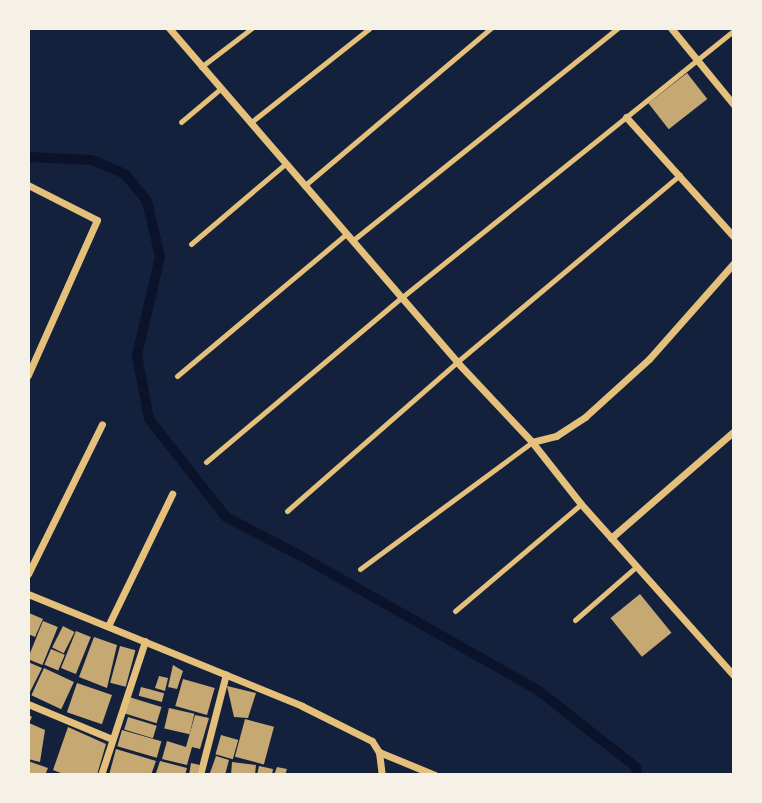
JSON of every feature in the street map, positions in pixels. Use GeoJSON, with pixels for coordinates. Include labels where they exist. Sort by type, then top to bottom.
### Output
{"type":"FeatureCollection","features":[{"type":"Feature","properties":{"kind":"street"},"geometry":{"type":"LineString","coordinates":[[169,28],[401,298],[531,442],[581,504],[734,676]]}},
{"type":"Feature","properties":{"kind":"street"},"geometry":{"type":"LineString","coordinates":[[671,28],[734,105]]}},
{"type":"Feature","properties":{"kind":"street"},"geometry":{"type":"LineString","coordinates":[[626,117],[734,237]]}},
{"type":"Feature","properties":{"kind":"street"},"geometry":{"type":"LineString","coordinates":[[28,185],[97,220],[28,375]]}},
{"type":"Feature","properties":{"kind":"street"},"geometry":{"type":"LineString","coordinates":[[531,442],[556,436],[585,417],[649,359],[734,263]]}},
{"type":"Feature","properties":{"kind":"street"},"geometry":{"type":"LineString","coordinates":[[28,574],[102,424]]}},
{"type":"Feature","properties":{"kind":"street"},"geometry":{"type":"LineString","coordinates":[[611,538],[734,431]]}},
{"type":"Feature","properties":{"kind":"street"},"geometry":{"type":"LineString","coordinates":[[108,626],[172,494]]}},
{"type":"Feature","properties":{"kind":"street"},"geometry":{"type":"LineString","coordinates":[[28,594],[302,706],[372,741],[379,752],[382,775]]}},
{"type":"Feature","properties":{"kind":"street"},"geometry":{"type":"LineString","coordinates":[[102,775],[145,641]]}},
{"type":"Feature","properties":{"kind":"street"},"geometry":{"type":"LineString","coordinates":[[200,775],[226,674]]}},
{"type":"Feature","properties":{"kind":"street"},"geometry":{"type":"LineString","coordinates":[[28,704],[112,739]]}},
{"type":"Feature","properties":{"kind":"street"},"geometry":{"type":"LineString","coordinates":[[379,752],[435,775]]}},
{"type":"Feature","properties":{"kind":"lane"},"geometry":{"type":"LineString","coordinates":[[201,67],[251,28]]}},
{"type":"Feature","properties":{"kind":"lane"},"geometry":{"type":"LineString","coordinates":[[250,123],[370,28]]}},
{"type":"Feature","properties":{"kind":"lane"},"geometry":{"type":"LineString","coordinates":[[304,186],[491,28]]}},
{"type":"Feature","properties":{"kind":"lane"},"geometry":{"type":"LineString","coordinates":[[177,376],[618,28]]}},
{"type":"Feature","properties":{"kind":"lane"},"geometry":{"type":"LineString","coordinates":[[206,462],[401,298],[734,30]]}},
{"type":"Feature","properties":{"kind":"lane"},"geometry":{"type":"LineString","coordinates":[[181,122],[220,89]]}},
{"type":"Feature","properties":{"kind":"lane"},"geometry":{"type":"LineString","coordinates":[[191,244],[285,164]]}},
{"type":"Feature","properties":{"kind":"lane"},"geometry":{"type":"LineString","coordinates":[[286,511],[457,362],[680,175]]}},
{"type":"Feature","properties":{"kind":"lane"},"geometry":{"type":"LineString","coordinates":[[360,569],[531,442]]}},
{"type":"Feature","properties":{"kind":"lane"},"geometry":{"type":"LineString","coordinates":[[456,611],[581,504]]}},
{"type":"Feature","properties":{"kind":"lane"},"geometry":{"type":"LineString","coordinates":[[575,620],[637,566]]}},
{"type":"Feature","properties":{"kind":"building"},"geometry":{"type":"Polygon","coordinates":[[[687,73],[707,99],[669,129],[648,103],[687,73]]]}},
{"type":"Feature","properties":{"kind":"building"},"geometry":{"type":"Polygon","coordinates":[[[640,594],[671,633],[642,657],[610,618],[640,594]]]}},
{"type":"Feature","properties":{"kind":"building"},"geometry":{"type":"Polygon","coordinates":[[[29,613],[43,619],[35,637],[28,634],[29,613]]]}},
{"type":"Feature","properties":{"kind":"building"},"geometry":{"type":"Polygon","coordinates":[[[43,621],[58,627],[42,665],[28,658],[43,621]]]}},
{"type":"Feature","properties":{"kind":"building"},"geometry":{"type":"Polygon","coordinates":[[[63,626],[75,632],[64,653],[52,647],[63,626]]]}},
{"type":"Feature","properties":{"kind":"building"},"geometry":{"type":"Polygon","coordinates":[[[76,631],[91,637],[76,674],[61,668],[76,631]]]}},
{"type":"Feature","properties":{"kind":"building"},"geometry":{"type":"Polygon","coordinates":[[[94,637],[117,645],[107,688],[79,677],[94,637]]]}},
{"type":"Feature","properties":{"kind":"building"},"geometry":{"type":"Polygon","coordinates":[[[120,646],[135,650],[126,687],[110,683],[120,646]]]}},
{"type":"Feature","properties":{"kind":"building"},"geometry":{"type":"Polygon","coordinates":[[[51,649],[65,655],[58,671],[44,665],[51,649]]]}},
{"type":"Feature","properties":{"kind":"building"},"geometry":{"type":"Polygon","coordinates":[[[28,662],[42,668],[28,696],[28,662]]]}},
{"type":"Feature","properties":{"kind":"building"},"geometry":{"type":"Polygon","coordinates":[[[173,665],[183,671],[177,689],[168,687],[173,665]]]}},
{"type":"Feature","properties":{"kind":"building"},"geometry":{"type":"Polygon","coordinates":[[[44,668],[74,682],[61,709],[31,695],[44,668]]]}},
{"type":"Feature","properties":{"kind":"building"},"geometry":{"type":"Polygon","coordinates":[[[159,676],[168,678],[165,691],[155,688],[159,676]]]}},
{"type":"Feature","properties":{"kind":"building"},"geometry":{"type":"Polygon","coordinates":[[[183,679],[215,688],[207,715],[175,706],[183,679]]]}},
{"type":"Feature","properties":{"kind":"building"},"geometry":{"type":"Polygon","coordinates":[[[77,683],[112,695],[102,724],[67,712],[77,683]]]}},
{"type":"Feature","properties":{"kind":"building"},"geometry":{"type":"Polygon","coordinates":[[[227,686],[256,693],[248,718],[234,717],[227,686]]]}},
{"type":"Feature","properties":{"kind":"building"},"geometry":{"type":"Polygon","coordinates":[[[141,687],[164,693],[162,702],[139,696],[141,687]]]}},
{"type":"Feature","properties":{"kind":"building"},"geometry":{"type":"Polygon","coordinates":[[[129,697],[162,707],[157,723],[124,713],[129,697]]]}},
{"type":"Feature","properties":{"kind":"building"},"geometry":{"type":"Polygon","coordinates":[[[169,708],[194,714],[190,734],[164,728],[169,708]]]}},
{"type":"Feature","properties":{"kind":"building"},"geometry":{"type":"Polygon","coordinates":[[[28,714],[32,717],[29,723],[45,730],[40,762],[28,759],[28,714]]]}},
{"type":"Feature","properties":{"kind":"building"},"geometry":{"type":"Polygon","coordinates":[[[195,715],[209,718],[200,749],[192,747],[187,765],[162,759],[167,741],[186,747],[195,715]]]}},
{"type":"Feature","properties":{"kind":"building"},"geometry":{"type":"Polygon","coordinates":[[[128,717],[157,726],[153,738],[124,729],[128,717]]]}},
{"type":"Feature","properties":{"kind":"building"},"geometry":{"type":"Polygon","coordinates":[[[245,719],[274,727],[264,764],[235,757],[245,719]]]}},
{"type":"Feature","properties":{"kind":"building"},"geometry":{"type":"Polygon","coordinates":[[[68,727],[106,744],[97,775],[66,775],[53,770],[68,727]]]}},
{"type":"Feature","properties":{"kind":"building"},"geometry":{"type":"Polygon","coordinates":[[[122,730],[161,741],[157,758],[117,746],[122,730]]]}},
{"type":"Feature","properties":{"kind":"building"},"geometry":{"type":"Polygon","coordinates":[[[221,735],[238,740],[233,759],[215,754],[221,735]]]}},
{"type":"Feature","properties":{"kind":"building"},"geometry":{"type":"Polygon","coordinates":[[[116,749],[156,761],[151,775],[109,775],[116,749]]]}},
{"type":"Feature","properties":{"kind":"building"},"geometry":{"type":"Polygon","coordinates":[[[216,756],[229,760],[225,775],[210,773],[216,756]]]}},
{"type":"Feature","properties":{"kind":"building"},"geometry":{"type":"Polygon","coordinates":[[[28,761],[48,768],[45,775],[28,775],[28,761]]]}},
{"type":"Feature","properties":{"kind":"building"},"geometry":{"type":"Polygon","coordinates":[[[160,761],[187,768],[185,775],[156,773],[160,761]]]}},
{"type":"Feature","properties":{"kind":"building"},"geometry":{"type":"Polygon","coordinates":[[[232,762],[256,765],[255,775],[231,775],[232,762]]]}},
{"type":"Feature","properties":{"kind":"building"},"geometry":{"type":"Polygon","coordinates":[[[191,763],[200,765],[197,775],[189,775],[191,763]]]}},
{"type":"Feature","properties":{"kind":"building"},"geometry":{"type":"Polygon","coordinates":[[[259,766],[273,769],[272,775],[257,775],[259,766]]]}},
{"type":"Feature","properties":{"kind":"building"},"geometry":{"type":"Polygon","coordinates":[[[277,767],[287,769],[285,775],[274,775],[277,767]]]}},
{"type":"Feature","properties":{"kind":"waterway"},"geometry":{"type":"LineString","coordinates":[[28,157],[92,160],[125,174],[147,201],[160,257],[137,355],[149,419],[226,517],[299,555],[539,691],[636,767],[637,775]]}}]}
